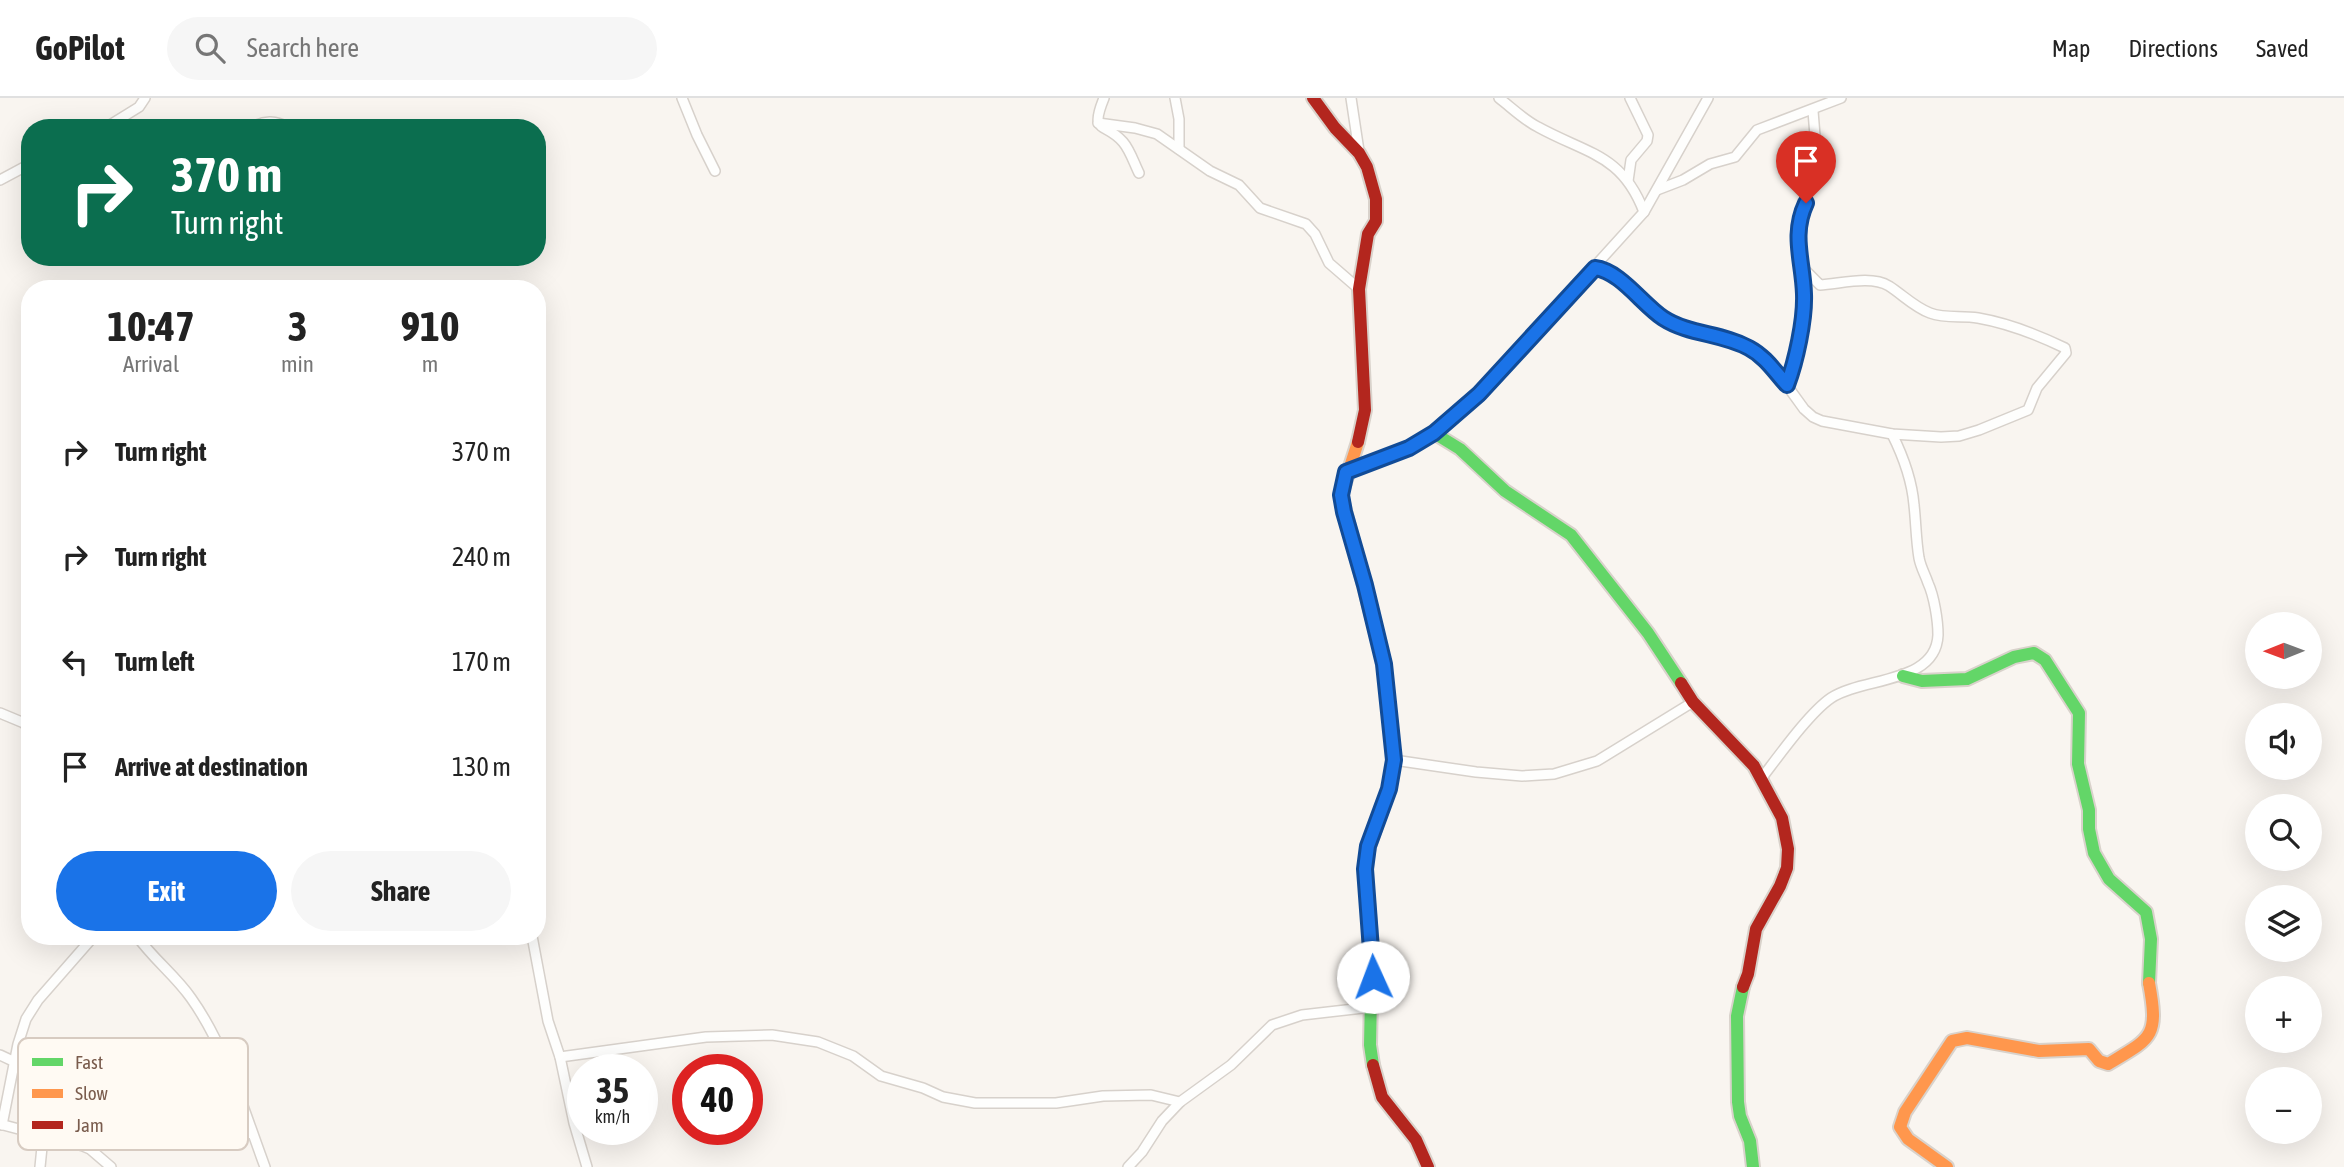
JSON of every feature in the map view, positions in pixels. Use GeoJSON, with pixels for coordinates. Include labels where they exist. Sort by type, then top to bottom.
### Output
{"type":"FeatureCollection","features":[{"type":"Feature","properties":{"kind":"street"},"geometry":{"type":"LineString","coordinates":[[120,119],[139,107],[145,98]]}},
{"type":"Feature","properties":{"kind":"street"},"geometry":{"type":"LineString","coordinates":[[682,98],[696,135],[715,171]]}},
{"type":"Feature","properties":{"kind":"street"},"geometry":{"type":"LineString","coordinates":[[1098,123],[1098,113],[1104,98]]}},
{"type":"Feature","properties":{"kind":"street"},"geometry":{"type":"LineString","coordinates":[[1175,98],[1179,119],[1179,149]]}},
{"type":"Feature","properties":{"kind":"street"},"geometry":{"type":"LineString","coordinates":[[1313,98],[1335,128],[1359,153],[1367,167],[1376,199],[1376,221],[1368,234],[1359,289],[1365,410],[1363,426],[1346,472],[1341,495],[1384,664],[1394,760],[1391,781],[1368,846],[1365,869],[1372,947],[1370,1045],[1382,1097],[1416,1140],[1428,1167]]}},
{"type":"Feature","properties":{"kind":"street"},"geometry":{"type":"LineString","coordinates":[[1351,98],[1359,153]]}},
{"type":"Feature","properties":{"kind":"street"},"geometry":{"type":"LineString","coordinates":[[1499,98],[1536,126],[1609,162],[1628,181],[1644,212]]}},
{"type":"Feature","properties":{"kind":"street"},"geometry":{"type":"LineString","coordinates":[[1628,181],[1631,160],[1647,141],[1648,135],[1630,98]]}},
{"type":"Feature","properties":{"kind":"street"},"geometry":{"type":"LineString","coordinates":[[1346,472],[1409,448],[1434,433],[1479,394],[1644,212],[1708,98]]}},
{"type":"Feature","properties":{"kind":"street"},"geometry":{"type":"LineString","coordinates":[[1657,190],[1683,180],[1710,163],[1735,158],[1757,130],[1841,98]]}},
{"type":"Feature","properties":{"kind":"street"},"geometry":{"type":"LineString","coordinates":[[1787,385],[1802,325],[1803,268],[1797,228],[1815,167],[1813,110]]}},
{"type":"Feature","properties":{"kind":"street"},"geometry":{"type":"LineString","coordinates":[[1098,123],[1157,134],[1210,171],[1239,185],[1266,211],[1306,224],[1315,234],[1329,262],[1359,289]]}},
{"type":"Feature","properties":{"kind":"street"},"geometry":{"type":"LineString","coordinates":[[1098,123],[1123,142],[1139,173]]}},
{"type":"Feature","properties":{"kind":"street"},"geometry":{"type":"LineString","coordinates":[[0,180],[21,169]]}},
{"type":"Feature","properties":{"kind":"street"},"geometry":{"type":"LineString","coordinates":[[1595,268],[1608,272],[1653,311],[1679,327],[1748,348],[1770,364],[1804,409],[1813,417],[1833,424],[1892,434],[1941,438],[1959,436],[2028,410],[2037,388],[2066,354],[2064,348],[2037,335],[1976,318],[1951,318],[1930,313],[1915,306],[1886,284],[1863,282],[1820,285],[1803,268]]}},
{"type":"Feature","properties":{"kind":"street"},"geometry":{"type":"LineString","coordinates":[[1434,433],[1460,449],[1504,491],[1571,535],[1648,633],[1693,702],[1754,766],[1782,818],[1788,849],[1787,868],[1756,929],[1748,974],[1739,999],[1738,1102],[1740,1116],[1750,1140],[1753,1167]]}},
{"type":"Feature","properties":{"kind":"street"},"geometry":{"type":"LineString","coordinates":[[1761,779],[1829,699],[1855,686],[1903,676],[1919,669],[1932,652],[1938,636],[1929,584],[1921,568],[1915,537],[1914,504],[1901,453],[1892,434]]}},
{"type":"Feature","properties":{"kind":"street"},"geometry":{"type":"LineString","coordinates":[[1903,676],[1922,681],[1967,679],[2014,657],[2034,653],[2045,660],[2079,713],[2078,764],[2089,810],[2089,829],[2094,853],[2109,878],[2146,912],[2151,939],[2149,983],[2155,1014],[2151,1032],[2145,1042],[2108,1064],[2099,1061],[2089,1049],[2039,1051],[1967,1038],[1952,1041],[1905,1112],[1900,1127],[1908,1139],[1934,1154],[1947,1167]]}},
{"type":"Feature","properties":{"kind":"street"},"geometry":{"type":"LineString","coordinates":[[1394,760],[1476,772],[1522,776],[1553,774],[1597,761],[1693,702]]}},
{"type":"Feature","properties":{"kind":"street"},"geometry":{"type":"LineString","coordinates":[[0,713],[21,722]]}},
{"type":"Feature","properties":{"kind":"street"},"geometry":{"type":"LineString","coordinates":[[20,1038],[31,1010],[86,945]]}},
{"type":"Feature","properties":{"kind":"street"},"geometry":{"type":"LineString","coordinates":[[145,945],[181,984],[203,1016],[213,1038]]}},
{"type":"Feature","properties":{"kind":"street"},"geometry":{"type":"LineString","coordinates":[[534,945],[548,1021],[560,1057],[587,1167]]}},
{"type":"Feature","properties":{"kind":"street"},"geometry":{"type":"LineString","coordinates":[[1128,1167],[1142,1152],[1162,1121],[1180,1102],[1224,1071],[1272,1025],[1302,1015],[1372,1007]]}},
{"type":"Feature","properties":{"kind":"street"},"geometry":{"type":"LineString","coordinates":[[560,1057],[706,1037],[772,1035],[818,1042],[853,1056],[881,1076],[923,1088],[943,1097],[975,1103],[1056,1103],[1103,1096],[1151,1095],[1180,1102]]}},
{"type":"Feature","properties":{"kind":"street"},"geometry":{"type":"LineString","coordinates":[[18,1048],[1,1125],[18,1130]]}},
{"type":"Feature","properties":{"kind":"street"},"geometry":{"type":"LineString","coordinates":[[0,1055],[15,1062]]}},
{"type":"Feature","properties":{"kind":"street"},"geometry":{"type":"LineString","coordinates":[[248,1123],[265,1167]]}},
{"type":"Feature","properties":{"kind":"street"},"geometry":{"type":"LineString","coordinates":[[248,1133],[253,1134]]}},
{"type":"Feature","properties":{"kind":"street"},"geometry":{"type":"LineString","coordinates":[[91,1150],[111,1167]]}},
{"type":"Feature","properties":{"kind":"traffic: fast"},"geometry":{"type":"LineString","coordinates":[[1434,433],[1460,449],[1505,491],[1571,535],[1648,633],[1681,683]]}},
{"type":"Feature","properties":{"kind":"traffic: fast"},"geometry":{"type":"LineString","coordinates":[[1903,676],[1922,681],[1967,679],[2014,657],[2034,653],[2045,660],[2079,713],[2078,764],[2089,810],[2089,829],[2094,853],[2109,879],[2146,912],[2151,939],[2149,983]]}},
{"type":"Feature","properties":{"kind":"traffic: fast"},"geometry":{"type":"LineString","coordinates":[[1373,1065],[1370,1045],[1372,947],[1365,869],[1369,846],[1389,789],[1394,760],[1391,727]]}},
{"type":"Feature","properties":{"kind":"traffic: fast"},"geometry":{"type":"LineString","coordinates":[[1743,987],[1737,1016],[1738,1102],[1740,1116],[1750,1141],[1753,1167]]}},
{"type":"Feature","properties":{"kind":"traffic: slow"},"geometry":{"type":"LineString","coordinates":[[1358,442],[1341,495],[1384,664],[1391,727]]}},
{"type":"Feature","properties":{"kind":"traffic: slow"},"geometry":{"type":"LineString","coordinates":[[1947,1167],[1908,1139],[1900,1127],[1905,1112],[1952,1041],[1967,1038],[2039,1051],[2089,1049],[2099,1061],[2108,1064],[2134,1048],[2149,1034],[2153,1015],[2149,983]]}},
{"type":"Feature","properties":{"kind":"traffic: jam"},"geometry":{"type":"LineString","coordinates":[[1313,98],[1335,128],[1359,153],[1367,167],[1376,199],[1376,221],[1368,234],[1359,289],[1365,410],[1358,442]]}},
{"type":"Feature","properties":{"kind":"traffic: jam"},"geometry":{"type":"LineString","coordinates":[[1681,683],[1693,702],[1754,766],[1782,818],[1788,849],[1787,868],[1756,929],[1743,987]]}},
{"type":"Feature","properties":{"kind":"traffic: jam"},"geometry":{"type":"LineString","coordinates":[[1373,1065],[1382,1097],[1416,1140],[1428,1167]]}},
{"type":"Feature","properties":{"kind":"route"},"geometry":{"type":"LineString","coordinates":[[1373,977],[1365,869],[1368,846],[1389,789],[1394,760],[1384,664],[1341,495],[1346,472],[1409,448],[1434,433],[1461,411],[1595,268],[1608,272],[1653,311],[1679,327],[1748,348],[1770,364],[1787,385],[1804,311],[1803,268],[1797,228],[1806,203]]}}]}
